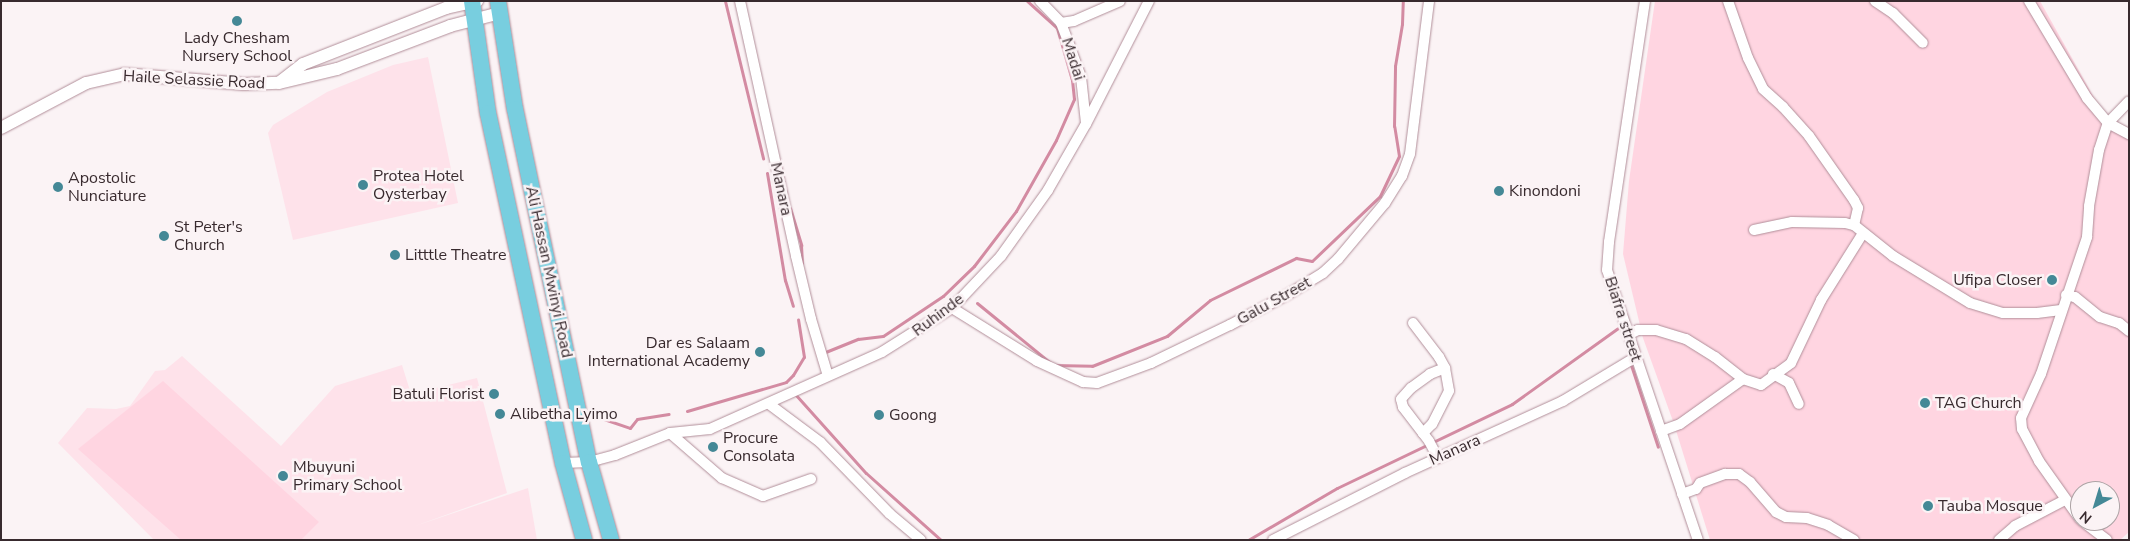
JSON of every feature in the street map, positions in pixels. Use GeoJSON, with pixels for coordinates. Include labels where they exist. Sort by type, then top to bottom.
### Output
{"type":"FeatureCollection","features":[{"type":"Feature","properties":{"kind":"highway","name":"Ali Hassan Mwinyi Road"},"geometry":{"type":"LineString","coordinates":[[474,6],[488,113],[563,462],[584,540]]}},
{"type":"Feature","properties":{"kind":"highway","name":"Ali Hassan Mwinyi Road"},"geometry":{"type":"LineString","coordinates":[[499,7],[515,109],[590,462],[611,540]]}},
{"type":"Feature","properties":{"kind":"street","name":"Manara"},"geometry":{"type":"LineString","coordinates":[[740,1],[796,256],[811,319],[828,376]]}},
{"type":"Feature","properties":{"kind":"street","name":"Madai"},"geometry":{"type":"LineString","coordinates":[[1040,1],[1060,23],[1081,77],[1086,124]]}},
{"type":"Feature","properties":{"kind":"street"},"geometry":{"type":"LineString","coordinates":[[1060,23],[1082,17],[1120,1]]}},
{"type":"Feature","properties":{"kind":"street","name":"Ruhinde"},"geometry":{"type":"LineString","coordinates":[[563,462],[590,462],[615,455],[670,433],[710,429],[882,352],[952,308],[975,285],[1022,229],[1048,190],[1086,124],[1149,1]]}},
{"type":"Feature","properties":{"kind":"street","name":"Galu Street"},"geometry":{"type":"LineString","coordinates":[[952,308],[1038,361],[1083,382],[1097,382],[1143,366],[1230,326],[1323,273],[1338,259],[1384,203],[1402,176],[1410,154],[1429,1]]}},
{"type":"Feature","properties":{"kind":"street","name":"Biafra street"},"geometry":{"type":"LineString","coordinates":[[1645,1],[1609,242],[1607,270],[1698,540]]}},
{"type":"Feature","properties":{"kind":"street"},"geometry":{"type":"LineString","coordinates":[[1728,1],[1748,58],[1763,89],[1783,107],[1808,136],[1854,200],[1858,208],[1854,225]]}},
{"type":"Feature","properties":{"kind":"street"},"geometry":{"type":"LineString","coordinates":[[1875,1],[1893,13],[1924,43]]}},
{"type":"Feature","properties":{"kind":"street"},"geometry":{"type":"LineString","coordinates":[[2029,1],[2087,98],[2108,123],[2129,134]]}},
{"type":"Feature","properties":{"kind":"street","name":"Haile Selassie Road"},"geometry":{"type":"LineString","coordinates":[[1,128],[86,83],[124,74],[244,84],[278,83],[337,70],[474,6]]}},
{"type":"Feature","properties":{"kind":"street","name":"Haile Selassie Road"},"geometry":{"type":"LineString","coordinates":[[278,83],[303,64],[446,8],[499,7]]}},
{"type":"Feature","properties":{"kind":"street"},"geometry":{"type":"LineString","coordinates":[[2070,506],[2029,444],[2022,429],[2021,418],[2041,374],[2087,237],[2088,206],[2099,150],[2108,123],[2129,101]]}},
{"type":"Feature","properties":{"kind":"street"},"geometry":{"type":"LineString","coordinates":[[1754,230],[1792,222],[1845,223],[1854,225],[1923,275],[1979,306],[2003,313],[2037,313],[2061,310]]}},
{"type":"Feature","properties":{"kind":"street"},"geometry":{"type":"LineString","coordinates":[[1628,335],[1638,330],[1656,330],[1686,339],[1715,357],[1743,378],[1761,385],[1773,374],[1791,363],[1821,300],[1863,233]]}},
{"type":"Feature","properties":{"kind":"street"},"geometry":{"type":"LineString","coordinates":[[2066,295],[2075,297],[2100,317],[2119,323],[2129,331]]}},
{"type":"Feature","properties":{"kind":"street"},"geometry":{"type":"LineString","coordinates":[[1413,323],[1435,351],[1445,368],[1449,391],[1432,424],[1428,440]]}},
{"type":"Feature","properties":{"kind":"street","name":"Manara"},"geometry":{"type":"LineString","coordinates":[[1273,540],[1438,458],[1563,401],[1636,358]]}},
{"type":"Feature","properties":{"kind":"street"},"geometry":{"type":"LineString","coordinates":[[1438,458],[1428,440],[1406,413],[1401,399],[1410,388],[1430,374],[1445,368]]}},
{"type":"Feature","properties":{"kind":"street"},"geometry":{"type":"LineString","coordinates":[[1773,374],[1789,383],[1799,404]]}},
{"type":"Feature","properties":{"kind":"street"},"geometry":{"type":"LineString","coordinates":[[1661,431],[1680,424],[1743,378]]}},
{"type":"Feature","properties":{"kind":"street"},"geometry":{"type":"LineString","coordinates":[[769,404],[820,442],[890,514],[921,540]]}},
{"type":"Feature","properties":{"kind":"street"},"geometry":{"type":"LineString","coordinates":[[670,433],[722,478],[763,496],[811,479]]}},
{"type":"Feature","properties":{"kind":"street"},"geometry":{"type":"LineString","coordinates":[[1682,494],[1696,489],[1700,483],[1725,474],[1739,474],[1750,482],[1776,512],[1786,518],[1807,518],[1823,523],[1854,540]]}},
{"type":"Feature","properties":{"kind":"street"},"geometry":{"type":"LineString","coordinates":[[1999,540],[2015,526],[2065,500]]}},
{"type":"Feature","properties":{"kind":"street"},"geometry":{"type":"LineString","coordinates":[[2095,531],[2107,540]]}},
{"type":"Feature","properties":{"kind":"shaded area"},"geometry":{"type":"Polygon","coordinates":[[[1655,1],[2040,1],[2097,103],[2111,120],[2129,129],[2129,532],[2120,540],[1710,540],[1674,424],[1643,338],[1623,254],[1629,181],[1655,1]]]}},
{"type":"Feature","properties":{"kind":"shaded area","name":"Protea Hotel Oysterbay"},"geometry":{"type":"Polygon","coordinates":[[[428,57],[458,203],[293,240],[268,133],[273,125],[327,92],[393,65],[428,57]]]}},
{"type":"Feature","properties":{"kind":"shaded area","name":"Mbuyuni Primary School"},"geometry":{"type":"Polygon","coordinates":[[[182,356],[281,446],[335,386],[402,365],[411,394],[477,378],[507,493],[415,526],[528,488],[537,540],[154,540],[58,443],[87,408],[116,409],[130,406],[155,371],[165,370],[182,356]]]}},
{"type":"Feature","properties":{"kind":"shaded area"},"geometry":{"type":"Polygon","coordinates":[[[163,381],[319,522],[301,540],[181,540],[78,449],[163,381]]]}},
{"type":"Feature","properties":{"kind":"waterway"},"geometry":{"type":"LineString","coordinates":[[725,1],[763,158]]}},
{"type":"Feature","properties":{"kind":"waterway"},"geometry":{"type":"LineString","coordinates":[[823,353],[858,339],[883,336],[943,296],[974,266],[1016,211],[1056,140],[1074,99],[1072,80],[1057,28],[1027,1]]}},
{"type":"Feature","properties":{"kind":"waterway"},"geometry":{"type":"LineString","coordinates":[[977,303],[1053,365],[1092,366],[1167,336],[1210,300],[1296,258],[1312,261],[1380,196],[1399,156],[1394,126],[1395,66],[1402,24],[1403,1]]}},
{"type":"Feature","properties":{"kind":"waterway"},"geometry":{"type":"LineString","coordinates":[[767,173],[785,280],[793,306]]}},
{"type":"Feature","properties":{"kind":"waterway"},"geometry":{"type":"LineString","coordinates":[[790,208],[801,245],[802,263]]}},
{"type":"Feature","properties":{"kind":"waterway"},"geometry":{"type":"LineString","coordinates":[[687,411],[786,382],[793,375],[804,357],[798,319]]}},
{"type":"Feature","properties":{"kind":"waterway"},"geometry":{"type":"LineString","coordinates":[[1248,540],[1337,488],[1512,404],[1618,328]]}},
{"type":"Feature","properties":{"kind":"waterway"},"geometry":{"type":"LineString","coordinates":[[1631,365],[1658,447]]}},
{"type":"Feature","properties":{"kind":"waterway"},"geometry":{"type":"LineString","coordinates":[[795,394],[866,473],[941,540]]}},
{"type":"Feature","properties":{"kind":"waterway"},"geometry":{"type":"LineString","coordinates":[[589,414],[630,428],[637,419],[669,414]]}},
{"type":"Feature","properties":{"kind":"place","name":"Lady Chesham Nursery School"},"geometry":{"type":"Point","coordinates":[237,21]}},
{"type":"Feature","properties":{"kind":"place","name":"Protea Hotel Oysterbay"},"geometry":{"type":"Point","coordinates":[363,185]}},
{"type":"Feature","properties":{"kind":"place","name":"Apostolic Nunciature"},"geometry":{"type":"Point","coordinates":[58,187]}},
{"type":"Feature","properties":{"kind":"place","name":"Kinondoni"},"geometry":{"type":"Point","coordinates":[1499,191]}},
{"type":"Feature","properties":{"kind":"place","name":"St Peter's Church"},"geometry":{"type":"Point","coordinates":[164,236]}},
{"type":"Feature","properties":{"kind":"place","name":"Litttle Theatre"},"geometry":{"type":"Point","coordinates":[395,255]}},
{"type":"Feature","properties":{"kind":"place","name":"Ufipa Closer"},"geometry":{"type":"Point","coordinates":[2052,280]}},
{"type":"Feature","properties":{"kind":"place","name":"Dar es Salaam International Academy"},"geometry":{"type":"Point","coordinates":[760,352]}},
{"type":"Feature","properties":{"kind":"place","name":"Batuli Florist"},"geometry":{"type":"Point","coordinates":[494,394]}},
{"type":"Feature","properties":{"kind":"place","name":"TAG Church"},"geometry":{"type":"Point","coordinates":[1925,403]}},
{"type":"Feature","properties":{"kind":"place","name":"Alibetha Lyimo"},"geometry":{"type":"Point","coordinates":[500,414]}},
{"type":"Feature","properties":{"kind":"place","name":"Goong"},"geometry":{"type":"Point","coordinates":[879,415]}},
{"type":"Feature","properties":{"kind":"place","name":"Procure Consolata"},"geometry":{"type":"Point","coordinates":[713,447]}},
{"type":"Feature","properties":{"kind":"place","name":"Mbuyuni Primary School"},"geometry":{"type":"Point","coordinates":[283,476]}},
{"type":"Feature","properties":{"kind":"place","name":"Tauba Mosque"},"geometry":{"type":"Point","coordinates":[1928,506]}}]}
